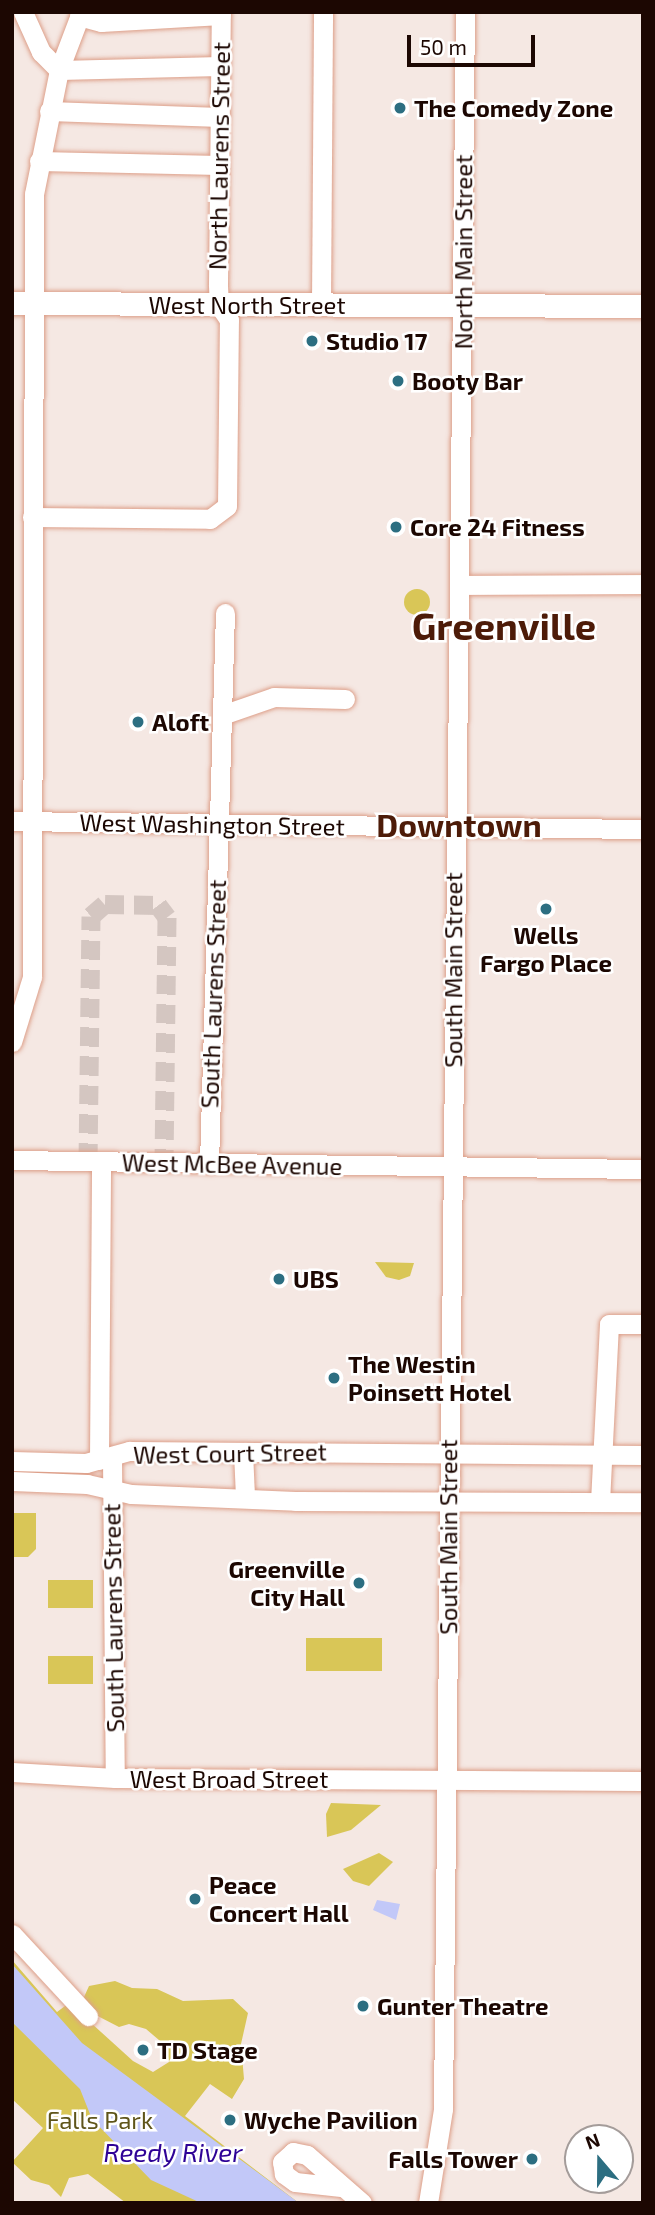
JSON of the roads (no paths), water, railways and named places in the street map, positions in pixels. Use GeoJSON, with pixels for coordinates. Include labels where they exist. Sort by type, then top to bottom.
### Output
{"type":"FeatureCollection","features":[{"type":"Feature","properties":{"kind":"main road","name":"West North Street"},"geometry":{"type":"LineString","coordinates":[[22,304],[643,306]]}},
{"type":"Feature","properties":{"kind":"street"},"geometry":{"type":"LineString","coordinates":[[23,12],[41,52],[59,70],[220,66]]}},
{"type":"Feature","properties":{"kind":"street"},"geometry":{"type":"LineString","coordinates":[[321,305],[323,12]]}},
{"type":"Feature","properties":{"kind":"street","name":"North Main Street"},"geometry":{"type":"LineString","coordinates":[[454,828],[461,584],[465,12]]}},
{"type":"Feature","properties":{"kind":"street"},"geometry":{"type":"LineString","coordinates":[[12,1042],[32,980],[22,821],[32,517],[22,304],[38,161],[59,70],[80,14],[101,22],[221,14]]}},
{"type":"Feature","properties":{"kind":"street","name":"North Laurens Street"},"geometry":{"type":"LineString","coordinates":[[32,517],[209,519],[227,506],[229,320],[219,305],[221,14]]}},
{"type":"Feature","properties":{"kind":"street"},"geometry":{"type":"LineString","coordinates":[[49,111],[219,117]]}},
{"type":"Feature","properties":{"kind":"street"},"geometry":{"type":"LineString","coordinates":[[38,161],[219,165]]}},
{"type":"Feature","properties":{"kind":"street"},"geometry":{"type":"LineString","coordinates":[[461,584],[643,584]]}},
{"type":"Feature","properties":{"kind":"street"},"geometry":{"type":"LineString","coordinates":[[218,824],[225,613]]}},
{"type":"Feature","properties":{"kind":"street"},"geometry":{"type":"LineString","coordinates":[[222,715],[274,697],[345,699]]}},
{"type":"Feature","properties":{"kind":"street","name":"West Washington Street"},"geometry":{"type":"LineString","coordinates":[[22,821],[643,829]]}},
{"type":"Feature","properties":{"kind":"street","name":"South Laurens Street"},"geometry":{"type":"LineString","coordinates":[[209,1164],[218,824]]}},
{"type":"Feature","properties":{"kind":"street","name":"South Main Street"},"geometry":{"type":"LineString","coordinates":[[428,2203],[443,2109],[454,828]]}},
{"type":"Feature","properties":{"kind":"street","name":"West McBee Avenue"},"geometry":{"type":"LineString","coordinates":[[12,1160],[643,1169]]}},
{"type":"Feature","properties":{"kind":"street","name":"South Laurens Street"},"geometry":{"type":"LineString","coordinates":[[102,1162],[106,1459],[112,1492],[115,1778]]}},
{"type":"Feature","properties":{"kind":"street"},"geometry":{"type":"LineString","coordinates":[[600,1502],[606,1454],[609,1324],[643,1324]]}},
{"type":"Feature","properties":{"kind":"street","name":"West Court Street"},"geometry":{"type":"LineString","coordinates":[[12,1461],[106,1459],[129,1451],[643,1455]]}},
{"type":"Feature","properties":{"kind":"street"},"geometry":{"type":"LineString","coordinates":[[243,1452],[245,1496]]}},
{"type":"Feature","properties":{"kind":"street","name":"West Court Street"},"geometry":{"type":"LineString","coordinates":[[12,1481],[87,1484],[112,1492],[245,1496],[295,1501],[643,1503]]}},
{"type":"Feature","properties":{"kind":"street","name":"West Broad Street"},"geometry":{"type":"LineString","coordinates":[[12,1772],[115,1778],[643,1781]]}},
{"type":"Feature","properties":{"kind":"street"},"geometry":{"type":"LineString","coordinates":[[12,1934],[88,2016]]}},
{"type":"Feature","properties":{"kind":"street"},"geometry":{"type":"LineString","coordinates":[[341,2187],[362,2203]]}},
{"type":"Feature","properties":{"kind":"water"},"geometry":{"type":"Polygon","coordinates":[[[377,1900],[400,1904],[396,1920],[373,1910],[377,1900]]]}},
{"type":"Feature","properties":{"kind":"water","name":"Reedy River"},"geometry":{"type":"Polygon","coordinates":[[[12,1964],[82,2043],[299,2203],[201,2203],[151,2180],[92,2119],[80,2089],[12,2022],[12,1964]]]}},
{"type":"Feature","properties":{"kind":"tunnel"},"geometry":{"type":"LineString","coordinates":[[88,1162],[91,916],[105,904],[158,905],[167,917],[164,1163]]}},
{"type":"Feature","properties":{"kind":"place","name":"The Comedy Zone"},"geometry":{"type":"Point","coordinates":[400,108]}},
{"type":"Feature","properties":{"kind":"place","name":"Studio 17"},"geometry":{"type":"Point","coordinates":[312,341]}},
{"type":"Feature","properties":{"kind":"place","name":"Booty Bar"},"geometry":{"type":"Point","coordinates":[398,381]}},
{"type":"Feature","properties":{"kind":"place","name":"Core 24 Fitness"},"geometry":{"type":"Point","coordinates":[396,527]}},
{"type":"Feature","properties":{"kind":"place","name":"Aloft"},"geometry":{"type":"Point","coordinates":[138,722]}},
{"type":"Feature","properties":{"kind":"place","name":"Wells Fargo Place"},"geometry":{"type":"Point","coordinates":[546,909]}},
{"type":"Feature","properties":{"kind":"place","name":"UBS"},"geometry":{"type":"Point","coordinates":[279,1279]}},
{"type":"Feature","properties":{"kind":"place","name":"The Westin Poinsett Hotel"},"geometry":{"type":"Point","coordinates":[334,1378]}},
{"type":"Feature","properties":{"kind":"place","name":"Greenville City Hall"},"geometry":{"type":"Point","coordinates":[359,1583]}},
{"type":"Feature","properties":{"kind":"place","name":"Peace Concert Hall"},"geometry":{"type":"Point","coordinates":[195,1899]}},
{"type":"Feature","properties":{"kind":"place","name":"Gunter Theatre"},"geometry":{"type":"Point","coordinates":[363,2006]}},
{"type":"Feature","properties":{"kind":"place","name":"TD Stage"},"geometry":{"type":"Point","coordinates":[143,2050]}},
{"type":"Feature","properties":{"kind":"place","name":"Wyche Pavilion"},"geometry":{"type":"Point","coordinates":[230,2120]}},
{"type":"Feature","properties":{"kind":"place","name":"Falls Tower"},"geometry":{"type":"Point","coordinates":[532,2159]}},
{"type":"Feature","properties":{"kind":"district","name":"Greenville"},"geometry":{"type":"Point","coordinates":[504,626]}},
{"type":"Feature","properties":{"kind":"district","name":"Downtown"},"geometry":{"type":"Point","coordinates":[459,824]}},
{"type":"Feature","properties":{"kind":"park label","name":"Falls Park"},"geometry":{"type":"Point","coordinates":[100,2120]}}]}
